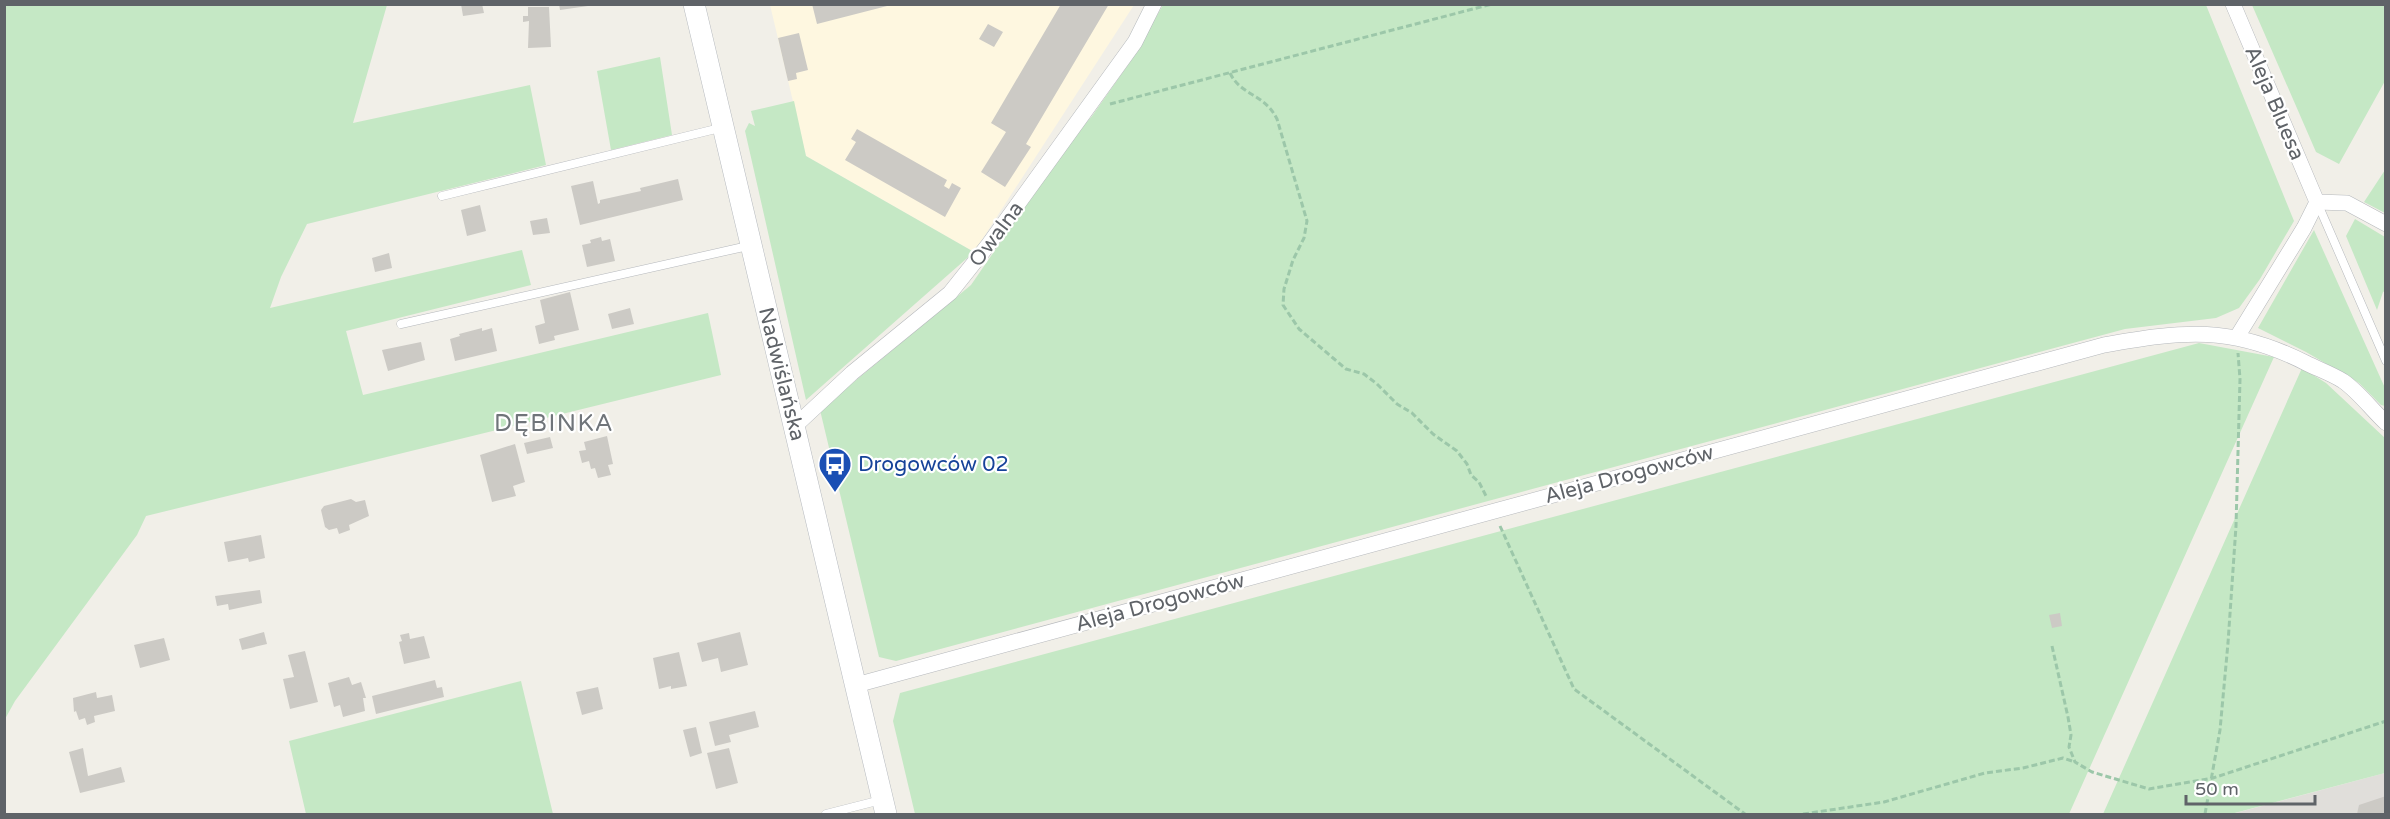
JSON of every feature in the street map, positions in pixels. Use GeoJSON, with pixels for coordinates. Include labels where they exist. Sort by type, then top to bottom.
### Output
{"type":"FeatureCollection","features":[{"type":"Feature","properties":{"kind":"main road","name":"Nadwiślańska"},"geometry":{"type":"LineString","coordinates":[[694,4],[884,807]]}},
{"type":"Feature","properties":{"kind":"street","name":"Owalna"},"geometry":{"type":"LineString","coordinates":[[795,426],[852,372],[950,293],[989,244],[1135,42],[1154,4]]}},
{"type":"Feature","properties":{"kind":"street","name":"Aleja Bluesa"},"geometry":{"type":"LineString","coordinates":[[2233,4],[2317,202]]}},
{"type":"Feature","properties":{"kind":"street"},"geometry":{"type":"LineString","coordinates":[[2237,337],[2304,228],[2317,202],[2347,203],[2385,224]]}},
{"type":"Feature","properties":{"kind":"street","name":"Aleja Drogowców"},"geometry":{"type":"LineString","coordinates":[[856,685],[2104,345],[2166,334],[2208,333],[2237,337],[2278,348],[2344,381],[2385,423]]}},
{"type":"Feature","properties":{"kind":"lane"},"geometry":{"type":"LineString","coordinates":[[442,196],[723,128]]}},
{"type":"Feature","properties":{"kind":"lane"},"geometry":{"type":"LineString","coordinates":[[2317,202],[2385,361]]}},
{"type":"Feature","properties":{"kind":"lane"},"geometry":{"type":"LineString","coordinates":[[401,324],[751,245]]}},
{"type":"Feature","properties":{"kind":"lane"},"geometry":{"type":"LineString","coordinates":[[826,814],[884,807]]}},
{"type":"Feature","properties":{"kind":"path"},"geometry":{"type":"LineString","coordinates":[[1085,111],[1492,4]]}},
{"type":"Feature","properties":{"kind":"path"},"geometry":{"type":"LineString","coordinates":[[1230,73],[1234,81],[1271,107],[1277,119],[1303,204],[1307,221],[1304,238],[1293,260],[1284,289],[1283,305],[1290,318],[1299,329],[1346,369],[1364,374],[1377,384],[1397,404],[1412,413],[1433,434],[1457,451],[1467,464],[1471,475],[1479,482],[1574,689],[1745,814]]}},
{"type":"Feature","properties":{"kind":"path"},"geometry":{"type":"LineString","coordinates":[[2205,814],[2220,730],[2236,526],[2240,379],[2237,337]]}},
{"type":"Feature","properties":{"kind":"path"},"geometry":{"type":"LineString","coordinates":[[2052,646],[2070,726],[2069,747],[2075,762]]}},
{"type":"Feature","properties":{"kind":"path"},"geometry":{"type":"LineString","coordinates":[[1803,814],[1884,802],[1985,773],[2023,768],[2063,758],[2092,772],[2149,789],[2213,778],[2385,721]]}},
{"type":"Feature","properties":{"kind":"shaded area"},"geometry":{"type":"Polygon","coordinates":[[[770,5],[1134,5],[974,252],[806,156],[770,5]]]}},
{"type":"Feature","properties":{"kind":"shaded area"},"geometry":{"type":"Polygon","coordinates":[[[2385,773],[2385,814],[2232,814],[2385,773]]]}},
{"type":"Feature","properties":{"kind":"green space"},"geometry":{"type":"Polygon","coordinates":[[[5,4],[387,5],[353,123],[530,85],[546,165],[307,224],[281,277],[270,308],[522,250],[531,285],[346,331],[363,395],[708,313],[721,375],[146,516],[137,535],[15,701],[5,719],[5,4]]]}},
{"type":"Feature","properties":{"kind":"green space"},"geometry":{"type":"Polygon","coordinates":[[[1163,5],[2206,5],[2294,221],[2260,279],[2239,308],[2216,318],[2125,329],[896,661],[879,657],[820,410],[971,285],[1071,140],[1092,116],[1130,62],[1163,5]]]}},
{"type":"Feature","properties":{"kind":"green space"},"geometry":{"type":"Polygon","coordinates":[[[2252,5],[2385,5],[2385,81],[2339,164],[2316,152],[2252,5]]]}},
{"type":"Feature","properties":{"kind":"green space"},"geometry":{"type":"Polygon","coordinates":[[[660,57],[672,135],[611,150],[597,71],[660,57]]]}},
{"type":"Feature","properties":{"kind":"green space"},"geometry":{"type":"Polygon","coordinates":[[[794,101],[806,156],[974,252],[806,400],[745,131],[749,123],[755,126],[751,111],[794,101]]]}},
{"type":"Feature","properties":{"kind":"green space"},"geometry":{"type":"Polygon","coordinates":[[[2385,170],[2385,213],[2364,202],[2385,170]]]}},
{"type":"Feature","properties":{"kind":"green space"},"geometry":{"type":"Polygon","coordinates":[[[2355,219],[2385,237],[2385,291],[2377,310],[2346,236],[2355,219]]]}},
{"type":"Feature","properties":{"kind":"green space"},"geometry":{"type":"Polygon","coordinates":[[[2314,230],[2385,388],[2385,406],[2381,405],[2359,383],[2306,352],[2258,328],[2314,230]]]}},
{"type":"Feature","properties":{"kind":"green space"},"geometry":{"type":"Polygon","coordinates":[[[2199,343],[2274,357],[2069,814],[915,814],[893,721],[900,693],[2199,343]]]}},
{"type":"Feature","properties":{"kind":"green space"},"geometry":{"type":"Polygon","coordinates":[[[2302,368],[2326,383],[2385,438],[2385,773],[2231,814],[2103,814],[2302,368]]]}},
{"type":"Feature","properties":{"kind":"green space"},"geometry":{"type":"Polygon","coordinates":[[[521,681],[553,814],[306,814],[289,741],[521,681]]]}},
{"type":"Feature","properties":{"kind":"building"},"geometry":{"type":"Polygon","coordinates":[[[461,4],[482,4],[484,13],[463,16],[461,4]]]}},
{"type":"Feature","properties":{"kind":"building"},"geometry":{"type":"Polygon","coordinates":[[[559,4],[587,4],[588,6],[560,10],[559,4]]]}},
{"type":"Feature","properties":{"kind":"building"},"geometry":{"type":"Polygon","coordinates":[[[812,4],[891,4],[891,5],[817,24],[812,4]]]}},
{"type":"Feature","properties":{"kind":"building"},"geometry":{"type":"Polygon","coordinates":[[[1061,4],[1109,4],[1026,144],[1031,147],[1005,187],[981,172],[1006,132],[991,123],[1061,4]]]}},
{"type":"Feature","properties":{"kind":"building"},"geometry":{"type":"Polygon","coordinates":[[[528,7],[549,7],[551,47],[528,48],[529,21],[523,22],[523,16],[528,16],[528,7]]]}},
{"type":"Feature","properties":{"kind":"building"},"geometry":{"type":"Polygon","coordinates":[[[988,24],[1003,32],[994,47],[979,39],[988,24]]]}},
{"type":"Feature","properties":{"kind":"building"},"geometry":{"type":"Polygon","coordinates":[[[799,33],[808,70],[796,73],[797,79],[788,81],[778,38],[799,33]]]}},
{"type":"Feature","properties":{"kind":"building"},"geometry":{"type":"Polygon","coordinates":[[[857,129],[947,180],[944,186],[949,189],[952,183],[961,188],[945,217],[845,160],[856,142],[851,139],[857,129]]]}},
{"type":"Feature","properties":{"kind":"building"},"geometry":{"type":"Polygon","coordinates":[[[678,179],[683,200],[580,225],[571,186],[593,181],[598,204],[600,200],[641,191],[640,188],[678,179]]]}},
{"type":"Feature","properties":{"kind":"building"},"geometry":{"type":"Polygon","coordinates":[[[480,205],[486,231],[467,236],[461,210],[480,205]]]}},
{"type":"Feature","properties":{"kind":"building"},"geometry":{"type":"Polygon","coordinates":[[[547,218],[550,233],[533,235],[530,221],[547,218]]]}},
{"type":"Feature","properties":{"kind":"building"},"geometry":{"type":"Polygon","coordinates":[[[601,237],[602,241],[610,239],[615,261],[587,267],[582,245],[601,237]]]}},
{"type":"Feature","properties":{"kind":"building"},"geometry":{"type":"Polygon","coordinates":[[[389,253],[392,268],[375,272],[372,258],[389,253]]]}},
{"type":"Feature","properties":{"kind":"building"},"geometry":{"type":"Polygon","coordinates":[[[570,292],[579,330],[554,336],[555,340],[539,344],[535,326],[545,323],[540,300],[570,292]]]}},
{"type":"Feature","properties":{"kind":"building"},"geometry":{"type":"Polygon","coordinates":[[[630,308],[634,324],[612,329],[608,314],[630,308]]]}},
{"type":"Feature","properties":{"kind":"building"},"geometry":{"type":"Polygon","coordinates":[[[482,328],[482,331],[492,328],[497,351],[455,361],[450,339],[460,336],[459,334],[482,328]]]}},
{"type":"Feature","properties":{"kind":"building"},"geometry":{"type":"Polygon","coordinates":[[[421,342],[425,360],[388,371],[382,350],[421,342]]]}},
{"type":"Feature","properties":{"kind":"building"},"geometry":{"type":"Polygon","coordinates":[[[607,436],[613,464],[608,465],[611,475],[598,478],[595,468],[591,469],[589,461],[582,463],[579,451],[586,450],[584,442],[607,436]]]}},
{"type":"Feature","properties":{"kind":"building"},"geometry":{"type":"Polygon","coordinates":[[[550,437],[553,448],[527,454],[524,443],[550,437]]]}},
{"type":"Feature","properties":{"kind":"building"},"geometry":{"type":"Polygon","coordinates":[[[515,444],[525,482],[513,486],[516,496],[492,502],[480,455],[515,444]]]}},
{"type":"Feature","properties":{"kind":"building"},"geometry":{"type":"Polygon","coordinates":[[[351,499],[356,502],[365,500],[369,516],[349,525],[350,530],[339,534],[337,528],[329,530],[325,527],[321,510],[324,506],[351,499]]]}},
{"type":"Feature","properties":{"kind":"building"},"geometry":{"type":"Polygon","coordinates":[[[261,535],[265,558],[249,562],[248,558],[228,562],[224,542],[261,535]]]}},
{"type":"Feature","properties":{"kind":"building"},"geometry":{"type":"Polygon","coordinates":[[[260,590],[262,603],[229,610],[228,604],[217,606],[215,596],[260,590]]]}},
{"type":"Feature","properties":{"kind":"building"},"geometry":{"type":"Polygon","coordinates":[[[2060,613],[2062,626],[2052,628],[2049,615],[2060,613]]]}},
{"type":"Feature","properties":{"kind":"building"},"geometry":{"type":"Polygon","coordinates":[[[264,632],[267,644],[242,650],[239,639],[264,632]]]}},
{"type":"Feature","properties":{"kind":"building"},"geometry":{"type":"Polygon","coordinates":[[[740,632],[748,665],[721,672],[718,658],[702,662],[697,643],[740,632]]]}},
{"type":"Feature","properties":{"kind":"building"},"geometry":{"type":"Polygon","coordinates":[[[409,633],[410,639],[424,636],[430,658],[404,664],[399,642],[402,641],[400,635],[409,633]]]}},
{"type":"Feature","properties":{"kind":"building"},"geometry":{"type":"Polygon","coordinates":[[[164,638],[170,660],[140,668],[134,645],[164,638]]]}},
{"type":"Feature","properties":{"kind":"building"},"geometry":{"type":"Polygon","coordinates":[[[305,651],[318,702],[290,709],[283,679],[294,677],[288,655],[305,651]]]}},
{"type":"Feature","properties":{"kind":"building"},"geometry":{"type":"Polygon","coordinates":[[[679,652],[687,686],[659,689],[653,658],[679,652]]]}},
{"type":"Feature","properties":{"kind":"building"},"geometry":{"type":"Polygon","coordinates":[[[349,677],[352,685],[361,682],[366,698],[363,698],[365,711],[343,717],[340,705],[334,707],[328,683],[349,677]]]}},
{"type":"Feature","properties":{"kind":"building"},"geometry":{"type":"Polygon","coordinates":[[[435,680],[437,688],[442,687],[444,697],[376,714],[372,696],[435,680]]]}},
{"type":"Feature","properties":{"kind":"building"},"geometry":{"type":"Polygon","coordinates":[[[598,687],[603,709],[582,715],[576,692],[598,687]]]}},
{"type":"Feature","properties":{"kind":"building"},"geometry":{"type":"Polygon","coordinates":[[[96,692],[97,698],[112,695],[115,711],[94,716],[95,722],[87,725],[85,718],[79,720],[76,711],[74,712],[73,698],[96,692]]]}},
{"type":"Feature","properties":{"kind":"building"},"geometry":{"type":"Polygon","coordinates":[[[755,711],[759,727],[729,735],[731,742],[715,746],[709,722],[755,711]]]}},
{"type":"Feature","properties":{"kind":"building"},"geometry":{"type":"Polygon","coordinates":[[[696,727],[702,753],[690,757],[683,730],[696,727]]]}},
{"type":"Feature","properties":{"kind":"building"},"geometry":{"type":"Polygon","coordinates":[[[83,748],[88,776],[121,767],[125,782],[80,793],[69,752],[83,748]]]}},
{"type":"Feature","properties":{"kind":"building"},"geometry":{"type":"Polygon","coordinates":[[[729,748],[738,783],[716,789],[707,753],[729,748]]]}},
{"type":"Feature","properties":{"kind":"building"},"geometry":{"type":"Polygon","coordinates":[[[2386,796],[2386,814],[2357,814],[2359,805],[2386,796]]]}},
{"type":"Feature","properties":{"kind":"place","name":"Drogowców 02"},"geometry":{"type":"Point","coordinates":[835,493]}},
{"type":"Feature","properties":{"kind":"district","name":"DĘBINKA"},"geometry":{"type":"Point","coordinates":[554,423]}}]}
